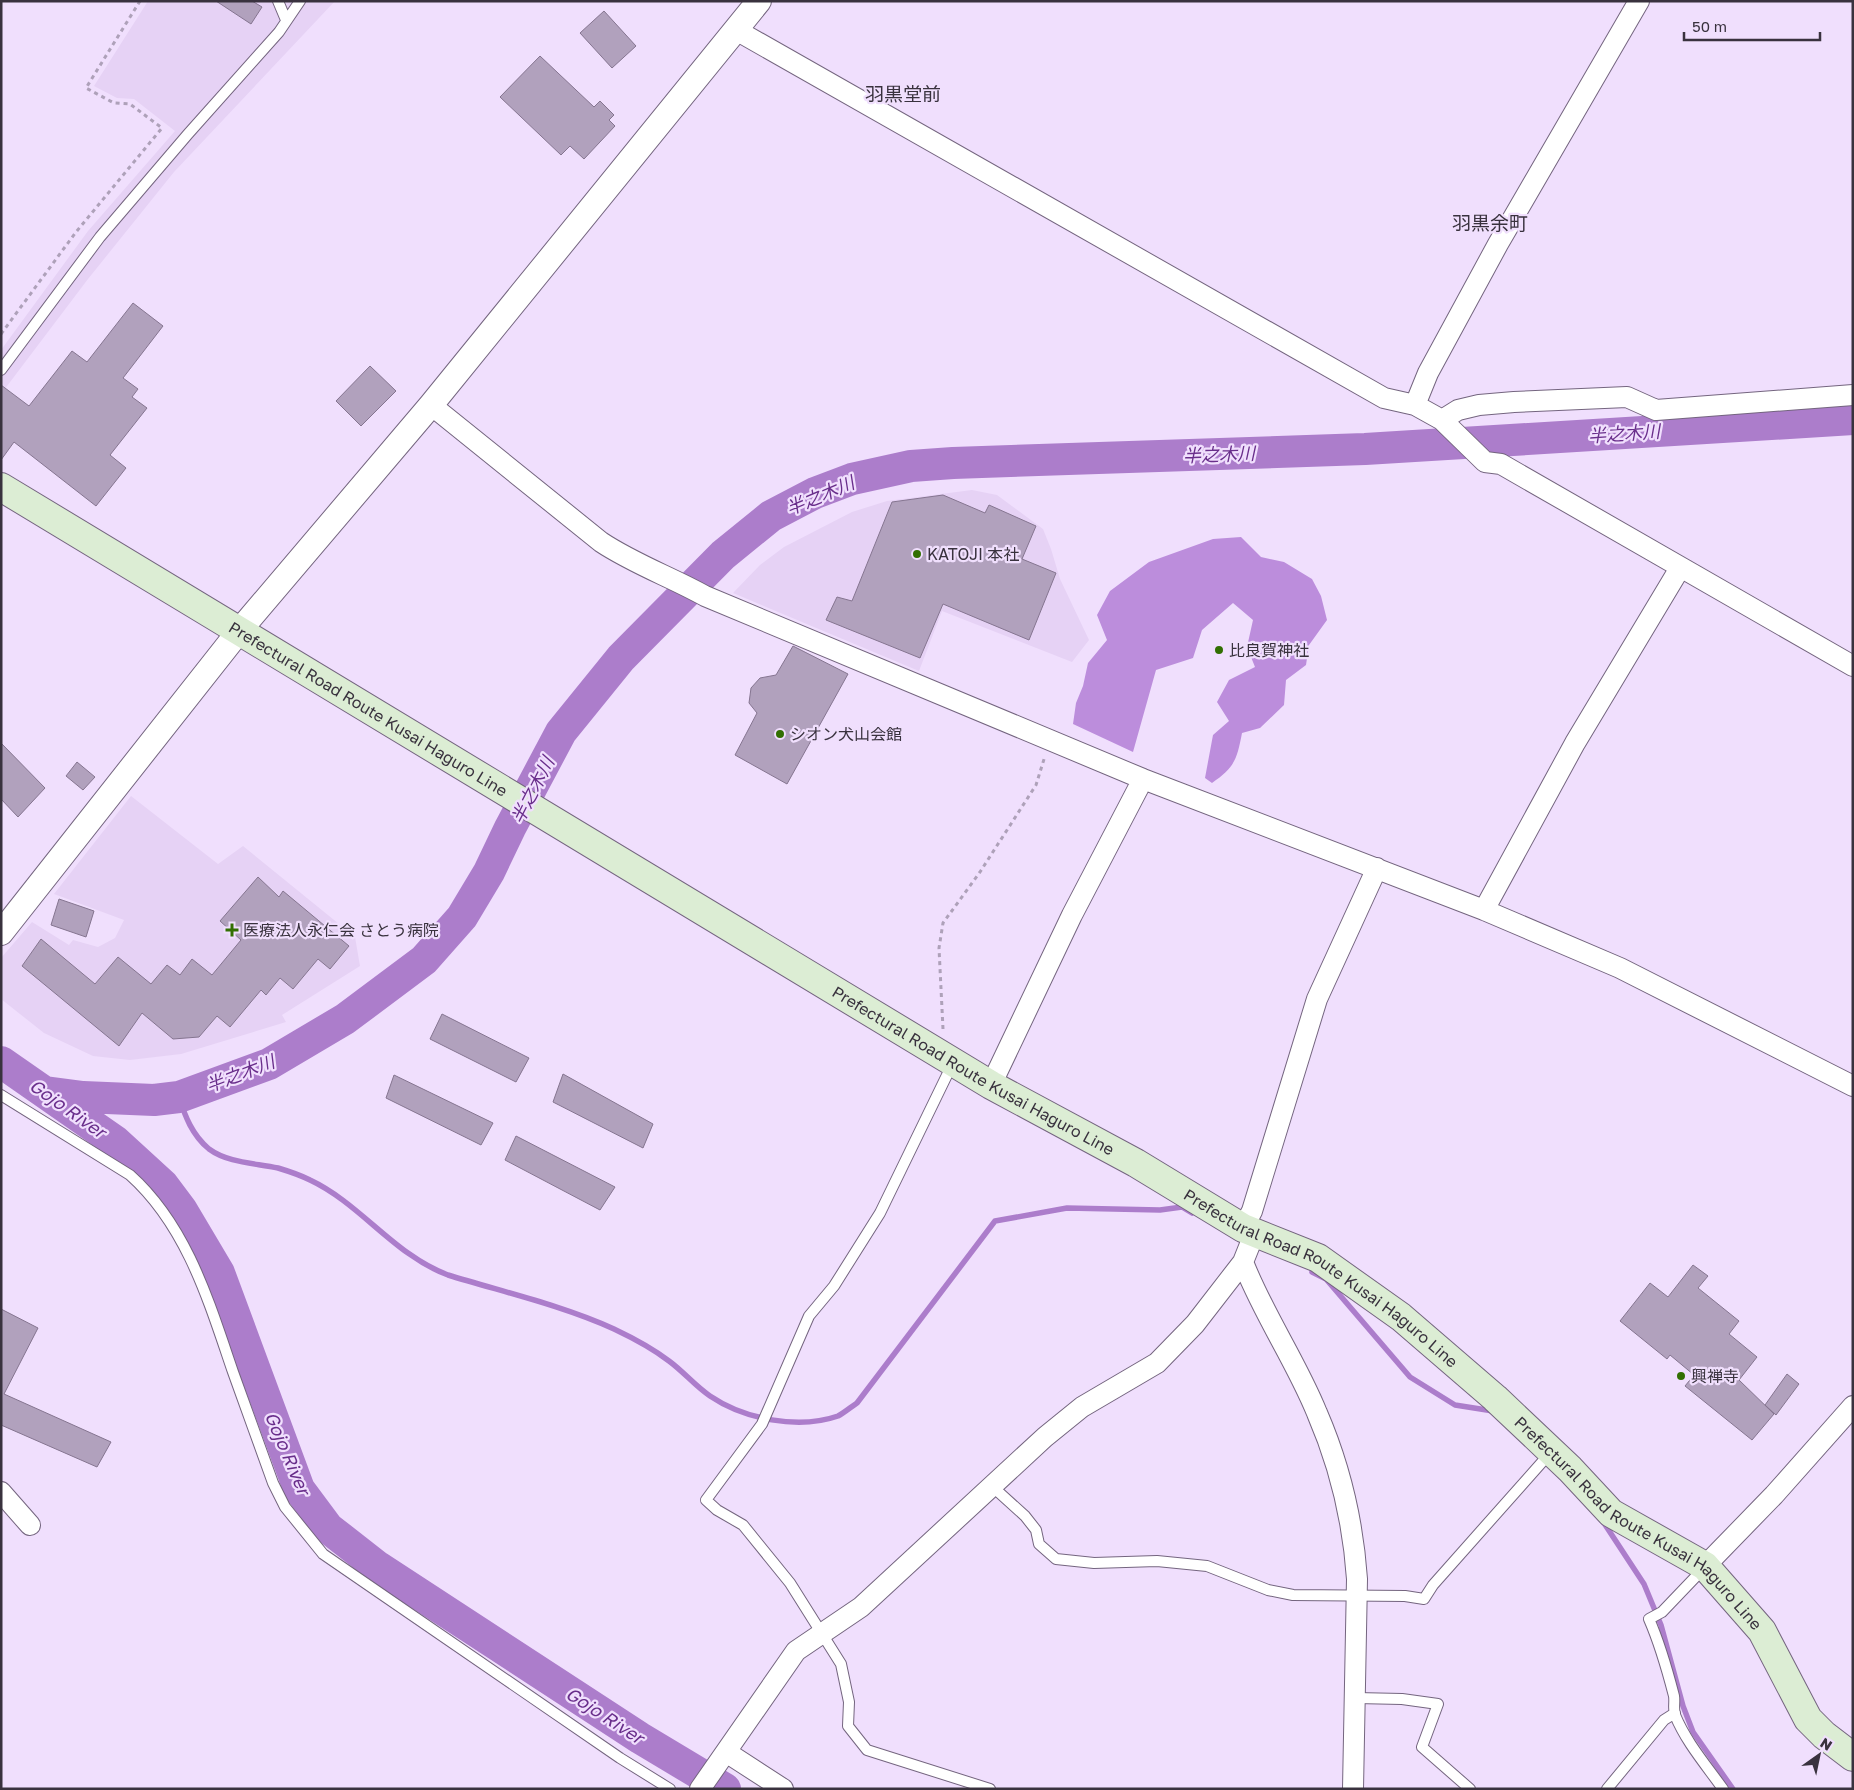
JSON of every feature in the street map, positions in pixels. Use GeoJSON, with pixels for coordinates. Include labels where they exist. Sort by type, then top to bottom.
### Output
{"type":"FeatureCollection","features":[{"type":"Feature","properties":{"kind":"main road","name":"Prefectural Road Route Kusai Haguro Line"},"geometry":{"type":"LineString","coordinates":[[1,486],[538,811],[946,1051],[991,1085],[1136,1163],[1249,1230],[1318,1258],[1401,1317],[1495,1398],[1552,1451],[1611,1513],[1705,1566],[1762,1631],[1808,1719],[1824,1735],[1853,1757]]}},
{"type":"Feature","properties":{"kind":"street"},"geometry":{"type":"LineString","coordinates":[[1,933],[240,630],[431,405],[759,1]]}},
{"type":"Feature","properties":{"kind":"street"},"geometry":{"type":"LineString","coordinates":[[1415,405],[1428,373],[1494,252],[1639,1]]}},
{"type":"Feature","properties":{"kind":"street"},"geometry":{"type":"LineString","coordinates":[[736,30],[1384,398],[1415,405],[1442,420],[1485,462],[1501,464],[1853,666]]}},
{"type":"Feature","properties":{"kind":"street"},"geometry":{"type":"LineString","coordinates":[[1442,420],[1458,410],[1479,405],[1514,402],[1628,397],[1656,410],[1853,395]]}},
{"type":"Feature","properties":{"kind":"street"},"geometry":{"type":"LineString","coordinates":[[431,405],[600,542],[627,559],[673,578],[705,596],[1143,779],[1484,910],[1620,968],[1853,1086]]}},
{"type":"Feature","properties":{"kind":"street"},"geometry":{"type":"LineString","coordinates":[[1484,910],[1575,743],[1680,568]]}},
{"type":"Feature","properties":{"kind":"street"},"geometry":{"type":"LineString","coordinates":[[991,1085],[1072,915],[1143,779]]}},
{"type":"Feature","properties":{"kind":"street"},"geometry":{"type":"LineString","coordinates":[[700,1789],[796,1651],[823,1635],[862,1607],[1045,1437],[1082,1407],[1157,1363],[1196,1324],[1243,1262],[1252,1211],[1316,999],[1377,868]]}},
{"type":"Feature","properties":{"kind":"street"},"geometry":{"type":"LineString","coordinates":[[1243,1262],[1254,1289],[1317,1411],[1341,1477],[1355,1550],[1357,1595],[1353,1789]]}},
{"type":"Feature","properties":{"kind":"street"},"geometry":{"type":"LineString","coordinates":[[1705,1566],[1774,1495],[1853,1406]]}},
{"type":"Feature","properties":{"kind":"street"},"geometry":{"type":"LineString","coordinates":[[1,1492],[30,1525]]}},
{"type":"Feature","properties":{"kind":"street"},"geometry":{"type":"LineString","coordinates":[[722,1758],[783,1789]]}},
{"type":"Feature","properties":{"kind":"lane"},"geometry":{"type":"LineString","coordinates":[[278,1],[286,20]]}},
{"type":"Feature","properties":{"kind":"lane"},"geometry":{"type":"LineString","coordinates":[[1,370],[100,238],[188,134],[279,32],[300,1]]}},
{"type":"Feature","properties":{"kind":"lane"},"geometry":{"type":"LineString","coordinates":[[946,1051],[948,1073],[880,1213],[834,1286],[809,1316],[762,1424],[706,1500],[717,1510],[743,1526],[790,1582],[841,1664],[849,1702],[848,1726],[867,1750],[990,1789]]}},
{"type":"Feature","properties":{"kind":"lane"},"geometry":{"type":"LineString","coordinates":[[1,1095],[130,1175],[146,1189],[164,1211],[191,1259],[213,1313],[273,1483],[285,1507],[322,1554],[620,1758],[670,1789]]}},
{"type":"Feature","properties":{"kind":"lane"},"geometry":{"type":"LineString","coordinates":[[993,1486],[1025,1516],[1036,1530],[1039,1544],[1056,1559],[1094,1563],[1157,1561],[1207,1566],[1268,1590],[1293,1596],[1406,1596],[1424,1599],[1433,1585],[1552,1451]]}},
{"type":"Feature","properties":{"kind":"lane"},"geometry":{"type":"LineString","coordinates":[[1705,1566],[1662,1612],[1649,1619],[1658,1640],[1672,1690],[1675,1703],[1674,1713],[1686,1737],[1723,1789]]}},
{"type":"Feature","properties":{"kind":"lane"},"geometry":{"type":"LineString","coordinates":[[1356,1698],[1402,1699],[1438,1704],[1422,1747],[1470,1789]]}},
{"type":"Feature","properties":{"kind":"lane"},"geometry":{"type":"LineString","coordinates":[[1607,1789],[1664,1720],[1674,1713]]}},
{"type":"Feature","properties":{"kind":"path"},"geometry":{"type":"LineString","coordinates":[[1,334],[76,232],[162,128],[130,104],[114,103],[86,88],[140,1]]}},
{"type":"Feature","properties":{"kind":"path"},"geometry":{"type":"LineString","coordinates":[[946,1051],[938,948],[943,922],[980,872],[1036,785],[1049,739]]}},
{"type":"Feature","properties":{"kind":"shaded area"},"geometry":{"type":"Polygon","coordinates":[[[148,1],[335,1],[174,172],[88,279],[1,394],[1,350],[88,231],[175,131],[134,99],[117,98],[94,86],[148,1]]]}},
{"type":"Feature","properties":{"kind":"shaded area"},"geometry":{"type":"Polygon","coordinates":[[[972,490],[997,495],[1043,529],[1060,579],[1089,640],[1072,662],[942,611],[919,671],[733,593],[760,565],[784,547],[852,512],[887,501],[972,490]]]}},
{"type":"Feature","properties":{"kind":"shaded area"},"geometry":{"type":"Polygon","coordinates":[[[1241,537],[1261,557],[1284,562],[1312,579],[1321,596],[1327,620],[1309,645],[1306,665],[1286,680],[1284,705],[1260,728],[1242,733],[1234,762],[1226,772],[1212,783],[1205,778],[1213,735],[1229,721],[1217,702],[1229,680],[1255,667],[1247,647],[1253,620],[1233,603],[1202,630],[1193,658],[1156,670],[1133,752],[1073,724],[1076,703],[1083,686],[1088,663],[1107,640],[1097,615],[1110,591],[1149,562],[1213,539],[1241,537]]]}},
{"type":"Feature","properties":{"kind":"shaded area","name":"医療法人永仁会 さとう病院"},"geometry":{"type":"Polygon","coordinates":[[[131,796],[218,864],[243,846],[355,937],[360,966],[282,1015],[286,1022],[181,1054],[130,1060],[93,1056],[44,1033],[1,999],[1,958],[32,922],[69,945],[73,940],[98,947],[115,938],[124,920],[54,894],[131,796]]]}},
{"type":"Feature","properties":{"kind":"building"},"geometry":{"type":"Polygon","coordinates":[[[216,1],[252,1],[262,7],[251,24],[216,1]]]}},
{"type":"Feature","properties":{"kind":"building"},"geometry":{"type":"Polygon","coordinates":[[[604,11],[636,46],[612,68],[580,33],[604,11]]]}},
{"type":"Feature","properties":{"kind":"building"},"geometry":{"type":"Polygon","coordinates":[[[540,56],[594,107],[600,101],[614,115],[609,120],[615,126],[584,159],[570,146],[561,155],[500,97],[540,56]]]}},
{"type":"Feature","properties":{"kind":"building"},"geometry":{"type":"Polygon","coordinates":[[[133,303],[163,326],[123,378],[138,389],[132,397],[147,408],[110,455],[126,468],[96,506],[14,442],[1,460],[1,385],[29,406],[72,351],[87,362],[133,303]]]}},
{"type":"Feature","properties":{"kind":"building"},"geometry":{"type":"Polygon","coordinates":[[[370,366],[396,391],[361,426],[336,401],[370,366]]]}},
{"type":"Feature","properties":{"kind":"building","name":"KATOJI 本社"},"geometry":{"type":"Polygon","coordinates":[[[943,495],[985,513],[989,505],[1036,526],[1022,559],[1056,573],[1029,640],[943,604],[920,658],[826,620],[837,597],[852,601],[892,502],[943,495]]]}},
{"type":"Feature","properties":{"kind":"building","name":"シオン犬山会館"},"geometry":{"type":"Polygon","coordinates":[[[793,646],[848,674],[787,784],[735,755],[757,713],[749,703],[751,688],[760,678],[776,675],[793,646]]]}},
{"type":"Feature","properties":{"kind":"building"},"geometry":{"type":"Polygon","coordinates":[[[1,743],[45,788],[18,817],[1,799],[1,743]]]}},
{"type":"Feature","properties":{"kind":"building"},"geometry":{"type":"Polygon","coordinates":[[[77,762],[95,777],[83,790],[66,776],[77,762]]]}},
{"type":"Feature","properties":{"kind":"building"},"geometry":{"type":"Polygon","coordinates":[[[258,877],[279,897],[283,891],[349,946],[330,969],[318,959],[293,989],[280,978],[266,995],[261,990],[230,1027],[217,1016],[199,1037],[173,1039],[142,1013],[119,1046],[22,966],[41,939],[95,984],[118,957],[151,984],[167,965],[180,975],[192,959],[212,975],[241,940],[220,921],[258,877]]]}},
{"type":"Feature","properties":{"kind":"building"},"geometry":{"type":"Polygon","coordinates":[[[59,899],[94,911],[86,937],[51,925],[59,899]]]}},
{"type":"Feature","properties":{"kind":"building"},"geometry":{"type":"Polygon","coordinates":[[[442,1014],[529,1058],[516,1082],[430,1039],[442,1014]]]}},
{"type":"Feature","properties":{"kind":"building"},"geometry":{"type":"Polygon","coordinates":[[[563,1074],[653,1124],[643,1148],[553,1102],[563,1074]]]}},
{"type":"Feature","properties":{"kind":"building"},"geometry":{"type":"Polygon","coordinates":[[[394,1075],[493,1123],[481,1145],[386,1098],[394,1075]]]}},
{"type":"Feature","properties":{"kind":"building"},"geometry":{"type":"Polygon","coordinates":[[[516,1136],[615,1187],[600,1210],[505,1160],[516,1136]]]}},
{"type":"Feature","properties":{"kind":"building"},"geometry":{"type":"Polygon","coordinates":[[[1693,1265],[1708,1276],[1698,1288],[1739,1321],[1729,1334],[1757,1357],[1739,1380],[1774,1414],[1752,1440],[1685,1386],[1694,1375],[1670,1355],[1667,1359],[1620,1321],[1650,1283],[1668,1297],[1693,1265]]]}},
{"type":"Feature","properties":{"kind":"building"},"geometry":{"type":"Polygon","coordinates":[[[1,1309],[38,1328],[4,1394],[111,1442],[97,1467],[1,1425],[1,1309]]]}},
{"type":"Feature","properties":{"kind":"building"},"geometry":{"type":"Polygon","coordinates":[[[1787,1374],[1799,1384],[1776,1415],[1765,1405],[1787,1374]]]}},
{"type":"Feature","properties":{"kind":"waterway","name":"半之木川"},"geometry":{"type":"LineString","coordinates":[[45,1092],[83,1097],[154,1100],[179,1097],[269,1064],[345,1019],[424,960],[462,917],[489,872],[561,732],[621,658],[723,555],[771,516],[815,493],[852,479],[911,466],[953,463],[1365,449],[1853,419]]}},
{"type":"Feature","properties":{"kind":"waterway","name":"Gojo River"},"geometry":{"type":"LineString","coordinates":[[1,1062],[116,1142],[163,1185],[181,1209],[219,1273],[299,1489],[328,1528],[378,1567],[640,1738],[725,1789]]}},
{"type":"Feature","properties":{"kind":"waterway"},"geometry":{"type":"LineString","coordinates":[[179,1097],[187,1118],[198,1138],[216,1154],[233,1160],[278,1168],[306,1178],[345,1202],[411,1255],[429,1266],[448,1275],[532,1299],[594,1320],[663,1356],[710,1396],[724,1404],[755,1416],[789,1422],[806,1422],[838,1416],[857,1403],[995,1221],[1067,1208],[1160,1210],[1182,1207],[1192,1213]]}},
{"type":"Feature","properties":{"kind":"waterway"},"geometry":{"type":"LineString","coordinates":[[1312,1272],[1326,1279],[1410,1377],[1455,1405],[1493,1411]]}},
{"type":"Feature","properties":{"kind":"waterway"},"geometry":{"type":"LineString","coordinates":[[1602,1520],[1644,1584],[1661,1625],[1683,1706],[1693,1732],[1733,1789]]}},
{"type":"Feature","properties":{"kind":"place","name":"KATOJI 本社"},"geometry":{"type":"Point","coordinates":[917,554]}},
{"type":"Feature","properties":{"kind":"place","name":"比良賀神社"},"geometry":{"type":"Point","coordinates":[1219,650]}},
{"type":"Feature","properties":{"kind":"place","name":"シオン犬山会館"},"geometry":{"type":"Point","coordinates":[780,734]}},
{"type":"Feature","properties":{"kind":"place","name":"医療法人永仁会 さとう病院"},"geometry":{"type":"Point","coordinates":[232,930]}},
{"type":"Feature","properties":{"kind":"place","name":"興禅寺"},"geometry":{"type":"Point","coordinates":[1681,1376]}},
{"type":"Feature","properties":{"kind":"district","name":"羽黒堂前"},"geometry":{"type":"Point","coordinates":[903,93]}},
{"type":"Feature","properties":{"kind":"district","name":"羽黒余町"},"geometry":{"type":"Point","coordinates":[1490,222]}}]}
